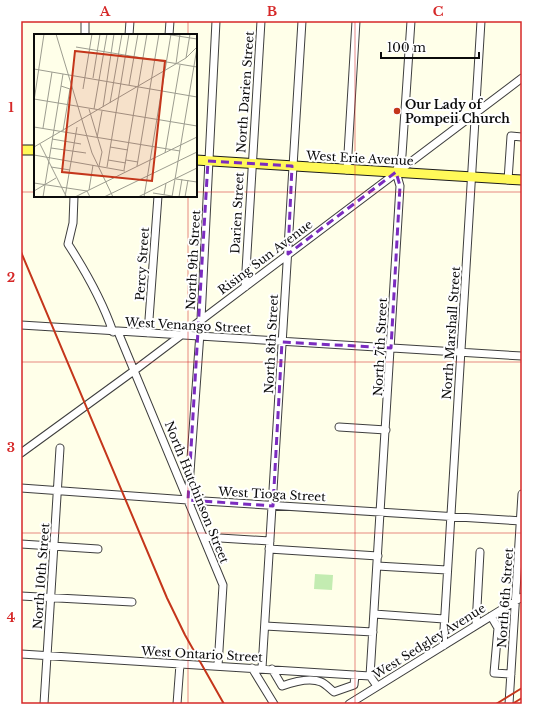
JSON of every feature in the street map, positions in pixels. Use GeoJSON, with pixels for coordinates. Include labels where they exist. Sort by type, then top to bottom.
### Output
{"type":"FeatureCollection","features":[{"type":"Feature","properties":{"kind":"main road"},"geometry":{"type":"LineString","coordinates":[[21,150],[34,150]]}},
{"type":"Feature","properties":{"kind":"main road","name":"West Erie Avenue"},"geometry":{"type":"LineString","coordinates":[[197,160],[522,180]]}},
{"type":"Feature","properties":{"kind":"street"},"geometry":{"type":"LineString","coordinates":[[84,34],[85,21]]}},
{"type":"Feature","properties":{"kind":"street"},"geometry":{"type":"LineString","coordinates":[[129,34],[130,21]]}},
{"type":"Feature","properties":{"kind":"street"},"geometry":{"type":"LineString","coordinates":[[169,34],[170,21]]}},
{"type":"Feature","properties":{"kind":"street","name":"North 9th Street"},"geometry":{"type":"LineString","coordinates":[[188,500],[200,337],[216,21]]}},
{"type":"Feature","properties":{"kind":"street","name":"North Darien Street"},"geometry":{"type":"LineString","coordinates":[[251,164],[260,21]]}},
{"type":"Feature","properties":{"kind":"street","name":"North 8th Street"},"geometry":{"type":"LineString","coordinates":[[262,668],[302,21]]}},
{"type":"Feature","properties":{"kind":"street"},"geometry":{"type":"LineString","coordinates":[[347,170],[356,21]]}},
{"type":"Feature","properties":{"kind":"street","name":"North 7th Street"},"geometry":{"type":"LineString","coordinates":[[370,676],[378,566],[400,186],[396,172],[402,155],[411,21]]}},
{"type":"Feature","properties":{"kind":"street","name":"North Marshall Street"},"geometry":{"type":"LineString","coordinates":[[443,646],[481,21]]}},
{"type":"Feature","properties":{"kind":"street","name":"Rising Sun Avenue"},"geometry":{"type":"LineString","coordinates":[[21,453],[180,336],[522,78]]}},
{"type":"Feature","properties":{"kind":"street"},"geometry":{"type":"LineString","coordinates":[[508,180],[511,136],[522,137]]}},
{"type":"Feature","properties":{"kind":"street","name":"Darien Street"},"geometry":{"type":"LineString","coordinates":[[245,287],[251,164]]}},
{"type":"Feature","properties":{"kind":"street","name":"North Hutchinson Street"},"geometry":{"type":"LineString","coordinates":[[74,197],[73,223],[68,244],[88,276],[134,370],[223,585],[218,666]]}},
{"type":"Feature","properties":{"kind":"street","name":"Percy Street"},"geometry":{"type":"LineString","coordinates":[[148,333],[158,197]]}},
{"type":"Feature","properties":{"kind":"street","name":"West Venango Street"},"geometry":{"type":"LineString","coordinates":[[21,325],[522,356]]}},
{"type":"Feature","properties":{"kind":"street"},"geometry":{"type":"LineString","coordinates":[[338,427],[386,430]]}},
{"type":"Feature","properties":{"kind":"street","name":"North 10th Street"},"geometry":{"type":"LineString","coordinates":[[44,704],[60,448]]}},
{"type":"Feature","properties":{"kind":"street","name":"West Tioga Street"},"geometry":{"type":"LineString","coordinates":[[21,488],[57,492],[521,521]]}},
{"type":"Feature","properties":{"kind":"street","name":"North 6th Street"},"geometry":{"type":"LineString","coordinates":[[509,704],[519,599],[522,494]]}},
{"type":"Feature","properties":{"kind":"street"},"geometry":{"type":"LineString","coordinates":[[204,537],[270,541]]}},
{"type":"Feature","properties":{"kind":"street"},"geometry":{"type":"LineString","coordinates":[[21,544],[98,549]]}},
{"type":"Feature","properties":{"kind":"street"},"geometry":{"type":"LineString","coordinates":[[270,549],[378,556]]}},
{"type":"Feature","properties":{"kind":"street"},"geometry":{"type":"LineString","coordinates":[[476,625],[480,552]]}},
{"type":"Feature","properties":{"kind":"street"},"geometry":{"type":"LineString","coordinates":[[378,566],[447,570]]}},
{"type":"Feature","properties":{"kind":"street"},"geometry":{"type":"LineString","coordinates":[[21,596],[132,602]]}},
{"type":"Feature","properties":{"kind":"street","name":"West Sedgley Avenue"},"geometry":{"type":"LineString","coordinates":[[349,704],[519,599]]}},
{"type":"Feature","properties":{"kind":"street"},"geometry":{"type":"LineString","coordinates":[[374,614],[444,619]]}},
{"type":"Feature","properties":{"kind":"street"},"geometry":{"type":"LineString","coordinates":[[491,616],[498,628],[494,673],[511,674]]}},
{"type":"Feature","properties":{"kind":"street"},"geometry":{"type":"LineString","coordinates":[[265,626],[373,632]]}},
{"type":"Feature","properties":{"kind":"street","name":"West Ontario Street"},"geometry":{"type":"LineString","coordinates":[[21,654],[370,676]]}},
{"type":"Feature","properties":{"kind":"street"},"geometry":{"type":"LineString","coordinates":[[177,704],[180,664]]}},
{"type":"Feature","properties":{"kind":"street"},"geometry":{"type":"LineString","coordinates":[[252,668],[274,704]]}},
{"type":"Feature","properties":{"kind":"street"},"geometry":{"type":"LineString","coordinates":[[272,669],[282,686],[308,680],[320,681],[334,692],[354,685],[355,675]]}},
{"type":"Feature","properties":{"kind":"street"},"geometry":{"type":"LineString","coordinates":[[370,676],[377,686]]}},
{"type":"Feature","properties":{"kind":"highlighted area"},"geometry":{"type":"Polygon","coordinates":[[[208,161],[292,166],[288,254],[396,172],[400,186],[391,348],[282,342],[273,506],[188,500],[208,161]]]}},
{"type":"Feature","properties":{"kind":"green space"},"geometry":{"type":"Polygon","coordinates":[[[315,574],[333,575],[332,590],[314,589],[315,574]]]}},
{"type":"Feature","properties":{"kind":"railway"},"geometry":{"type":"LineString","coordinates":[[21,252],[167,598],[185,635],[224,704]]}},
{"type":"Feature","properties":{"kind":"railway"},"geometry":{"type":"LineString","coordinates":[[496,704],[522,688]]}},
{"type":"Feature","properties":{"kind":"railway"},"geometry":{"type":"LineString","coordinates":[[512,704],[522,698]]}},
{"type":"Feature","properties":{"kind":"place","name":"Our Lady of Pompeii Church"},"geometry":{"type":"Point","coordinates":[397,111]}}]}
